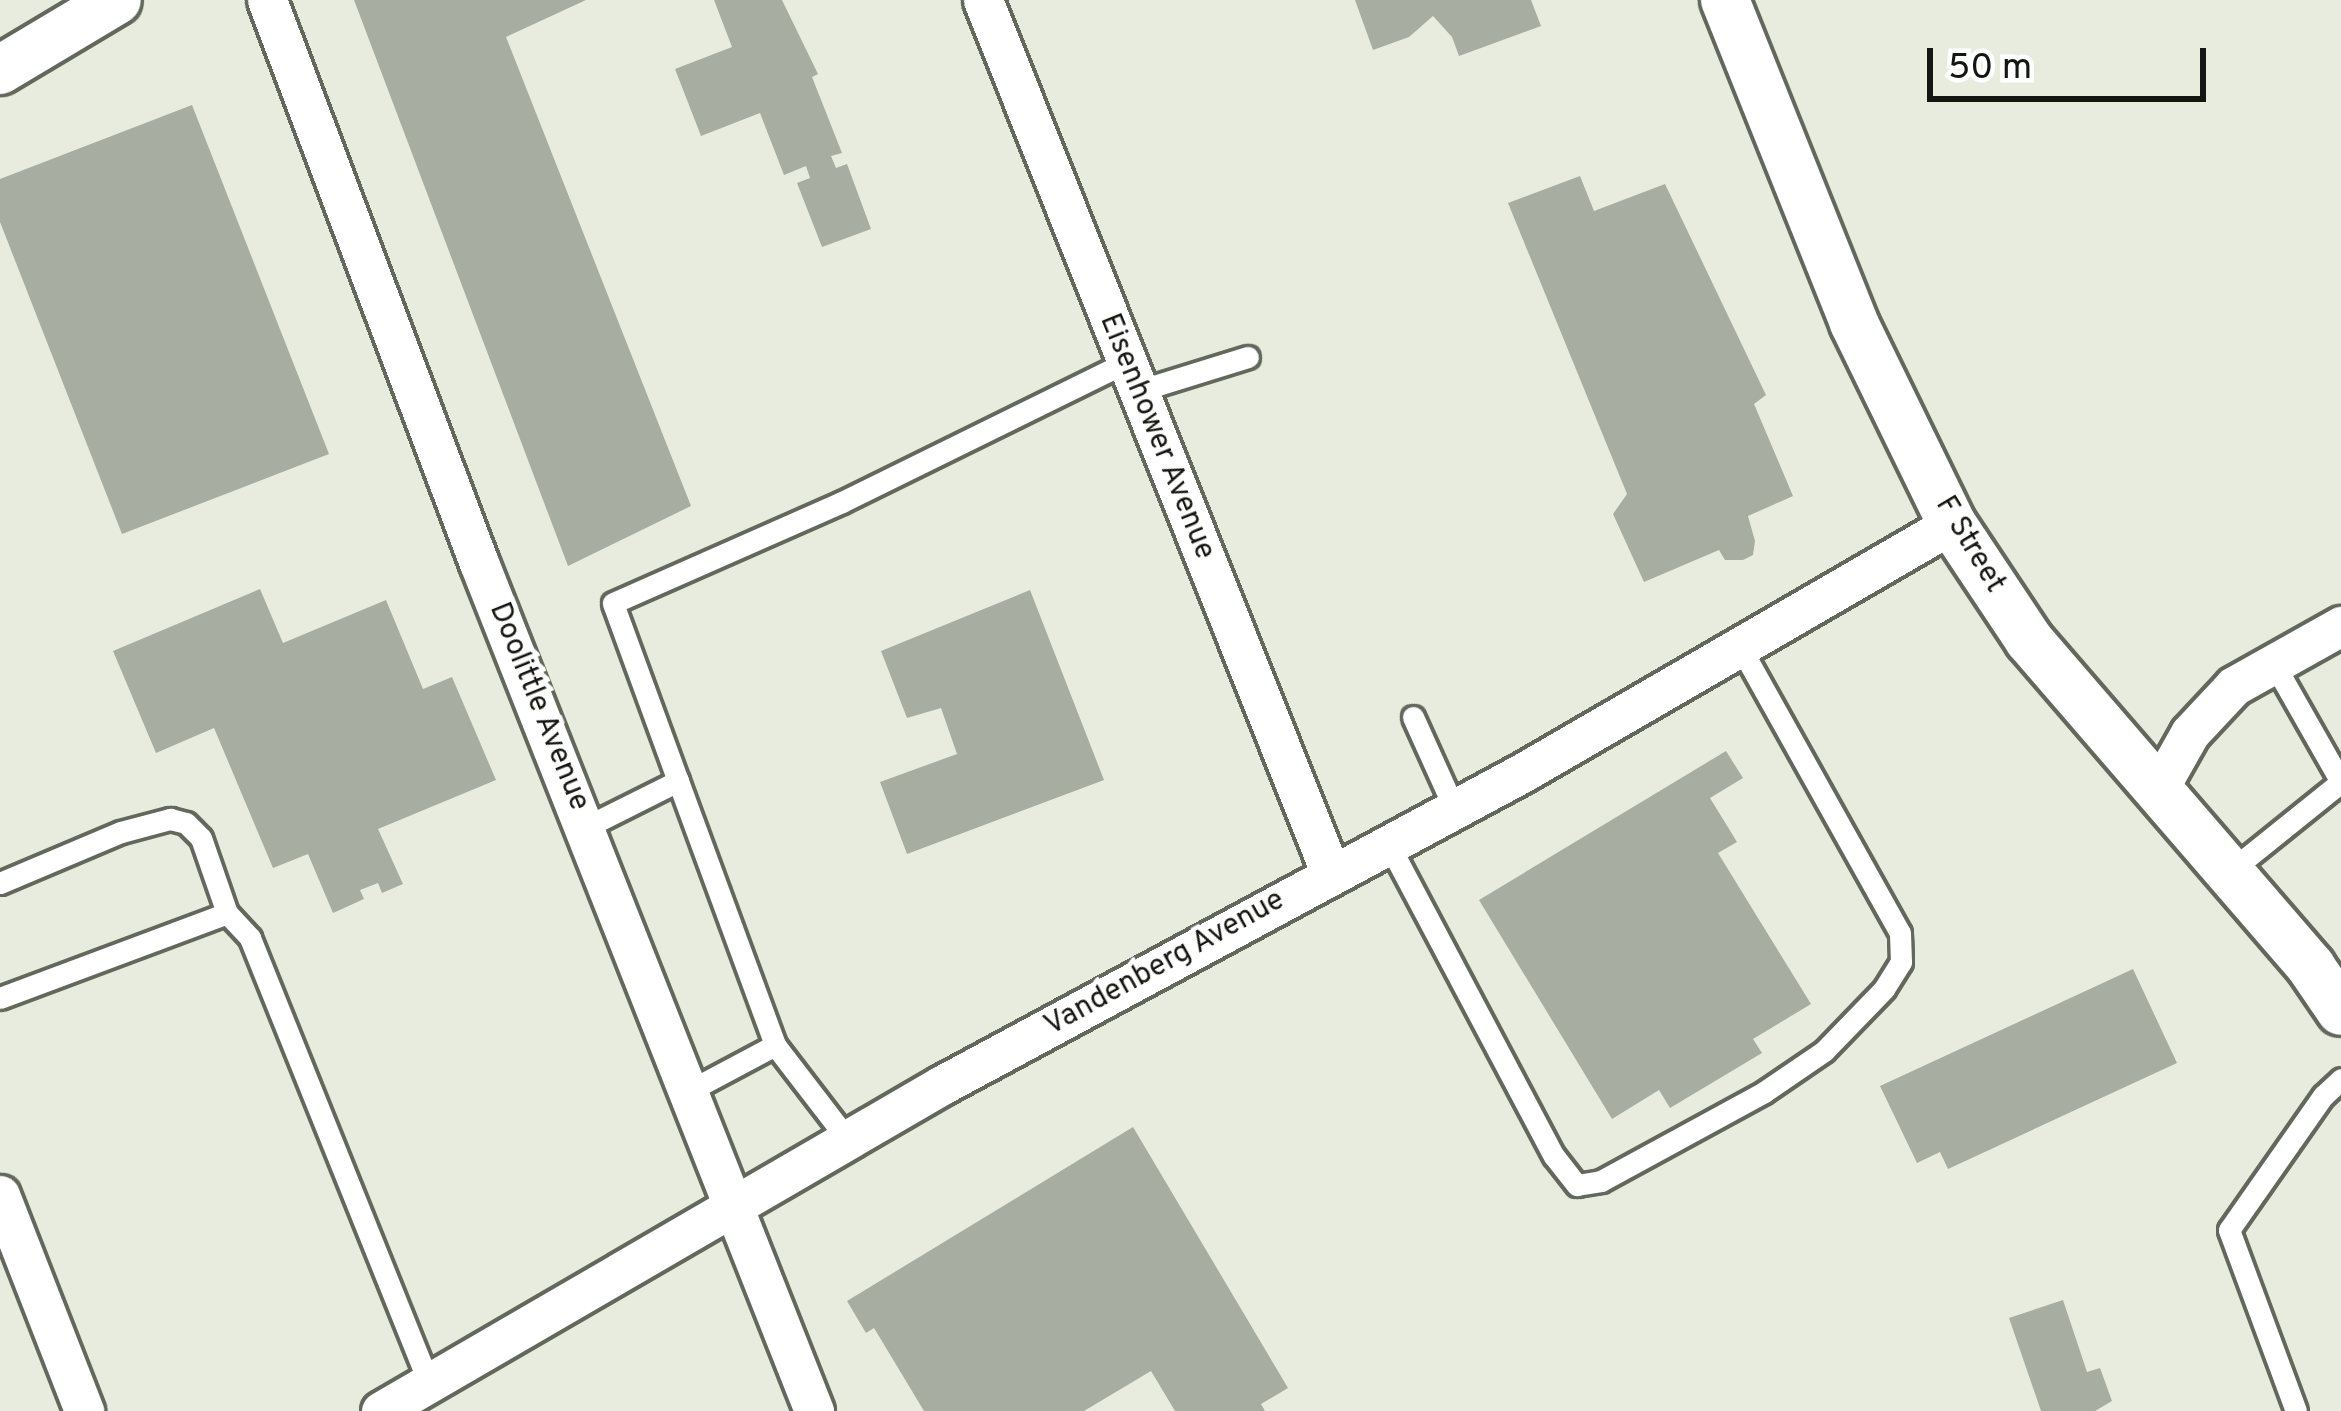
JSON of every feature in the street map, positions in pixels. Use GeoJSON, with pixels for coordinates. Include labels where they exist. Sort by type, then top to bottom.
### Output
{"type":"FeatureCollection","features":[{"type":"Feature","properties":{"kind":"street"},"geometry":{"type":"LineString","coordinates":[[0,70],[117,0]]}},
{"type":"Feature","properties":{"kind":"street","name":"Doolittle Avenue"},"geometry":{"type":"LineString","coordinates":[[267,0],[479,562],[814,1411]]}},
{"type":"Feature","properties":{"kind":"street","name":"Eisenhower Avenue"},"geometry":{"type":"LineString","coordinates":[[983,0],[1331,874]]}},
{"type":"Feature","properties":{"kind":"street","name":"F Street"},"geometry":{"type":"LineString","coordinates":[[1725,0],[1855,323],[1952,524],[2030,640],[2312,967],[2341,1011]]}},
{"type":"Feature","properties":{"kind":"street","name":"Vandenberg Avenue"},"geometry":{"type":"LineString","coordinates":[[381,1411],[848,1140],[1454,808],[1952,524]]}},
{"type":"Feature","properties":{"kind":"street"},"geometry":{"type":"LineString","coordinates":[[2159,788],[2212,706],[2234,686],[2341,626]]}},
{"type":"Feature","properties":{"kind":"street"},"geometry":{"type":"LineString","coordinates":[[0,1195],[84,1411]]}},
{"type":"Feature","properties":{"kind":"lane"},"geometry":{"type":"LineString","coordinates":[[848,1140],[775,1045],[613,603],[1132,377],[1248,357]]}},
{"type":"Feature","properties":{"kind":"lane"},"geometry":{"type":"LineString","coordinates":[[1388,843],[1553,1156],[1576,1185],[1601,1180],[1764,1092],[1824,1051],[1884,989],[1900,962],[1900,933],[1739,647]]}},
{"type":"Feature","properties":{"kind":"lane"},"geometry":{"type":"LineString","coordinates":[[2228,872],[2340,781],[2274,664]]}},
{"type":"Feature","properties":{"kind":"lane"},"geometry":{"type":"LineString","coordinates":[[1414,717],[1454,808]]}},
{"type":"Feature","properties":{"kind":"lane"},"geometry":{"type":"LineString","coordinates":[[586,826],[678,781]]}},
{"type":"Feature","properties":{"kind":"lane"},"geometry":{"type":"LineString","coordinates":[[0,883],[122,832],[170,819],[186,824],[201,838],[227,913],[250,938],[429,1384]]}},
{"type":"Feature","properties":{"kind":"lane"},"geometry":{"type":"LineString","coordinates":[[0,998],[227,913]]}},
{"type":"Feature","properties":{"kind":"lane"},"geometry":{"type":"LineString","coordinates":[[687,1092],[775,1045]]}},
{"type":"Feature","properties":{"kind":"lane"},"geometry":{"type":"LineString","coordinates":[[2296,1411],[2229,1229],[2323,1096],[2341,1079]]}},
{"type":"Feature","properties":{"kind":"building"},"geometry":{"type":"Polygon","coordinates":[[[354,0],[586,0],[506,37],[691,506],[568,566],[354,0]]]}},
{"type":"Feature","properties":{"kind":"building"},"geometry":{"type":"Polygon","coordinates":[[[714,0],[782,0],[818,74],[812,77],[842,153],[831,156],[836,168],[847,164],[871,229],[822,247],[797,183],[810,178],[806,166],[784,175],[760,113],[701,136],[675,69],[732,47],[714,0]]]}},
{"type":"Feature","properties":{"kind":"building"},"geometry":{"type":"Polygon","coordinates":[[[1355,0],[1531,0],[1541,26],[1459,56],[1452,37],[1433,16],[1409,37],[1373,50],[1355,0]]]}},
{"type":"Feature","properties":{"kind":"building"},"geometry":{"type":"Polygon","coordinates":[[[192,105],[329,454],[122,534],[0,222],[0,179],[192,105]]]}},
{"type":"Feature","properties":{"kind":"building"},"geometry":{"type":"Polygon","coordinates":[[[1580,176],[1594,211],[1665,184],[1766,395],[1754,404],[1793,496],[1748,516],[1755,541],[1753,555],[1743,560],[1725,560],[1719,550],[1644,582],[1613,514],[1627,494],[1508,203],[1580,176]]]}},
{"type":"Feature","properties":{"kind":"building"},"geometry":{"type":"Polygon","coordinates":[[[260,589],[283,643],[386,600],[423,689],[452,677],[496,780],[378,829],[403,884],[382,893],[378,883],[360,890],[364,899],[333,913],[308,854],[273,868],[214,728],[156,753],[113,651],[260,589]]]}},
{"type":"Feature","properties":{"kind":"building"},"geometry":{"type":"Polygon","coordinates":[[[1030,590],[1104,780],[907,854],[880,782],[957,754],[941,708],[907,718],[881,651],[1030,590]]]}},
{"type":"Feature","properties":{"kind":"building"},"geometry":{"type":"Polygon","coordinates":[[[1726,751],[1743,778],[1710,798],[1737,842],[1718,853],[1811,1004],[1753,1039],[1762,1053],[1670,1108],[1659,1090],[1612,1119],[1479,900],[1726,751]]]}},
{"type":"Feature","properties":{"kind":"building"},"geometry":{"type":"Polygon","coordinates":[[[2133,969],[2177,1063],[1948,1169],[1940,1152],[1917,1163],[1880,1086],[2133,969]]]}},
{"type":"Feature","properties":{"kind":"building"},"geometry":{"type":"Polygon","coordinates":[[[1133,1127],[1288,1388],[1261,1404],[1265,1411],[1175,1411],[1151,1371],[1084,1411],[924,1411],[874,1328],[866,1333],[847,1301],[1133,1127]]]}},
{"type":"Feature","properties":{"kind":"building"},"geometry":{"type":"Polygon","coordinates":[[[2063,1300],[2087,1372],[2100,1368],[2112,1401],[2095,1411],[2041,1411],[2009,1318],[2063,1300]]]}}]}
